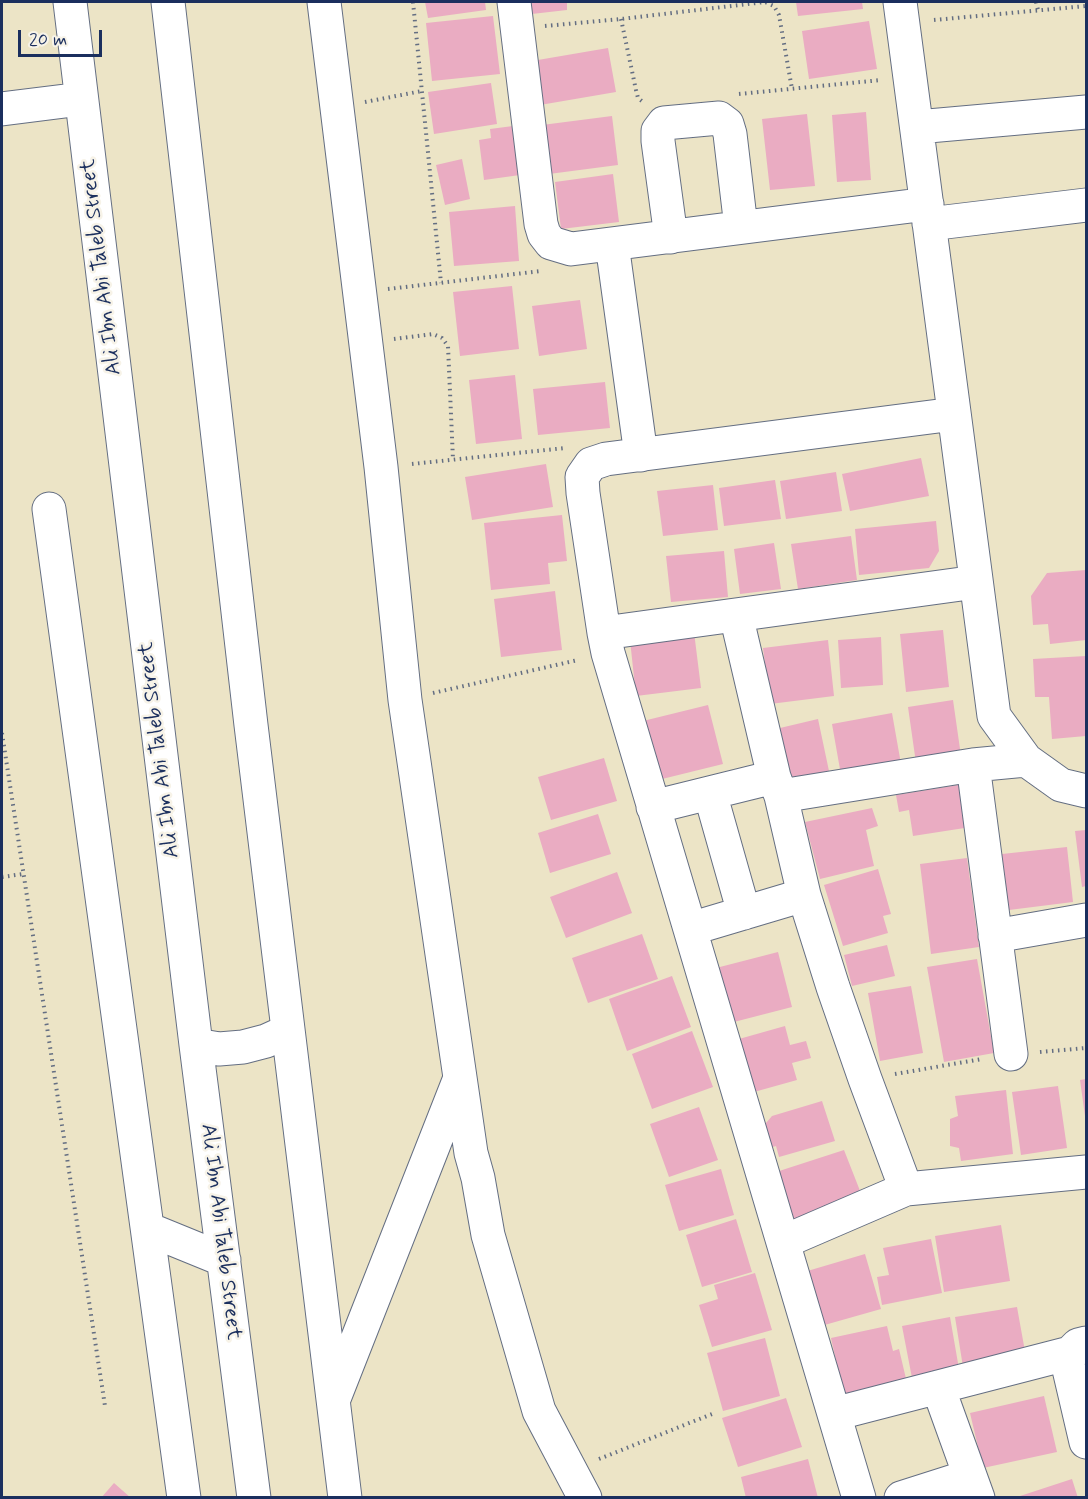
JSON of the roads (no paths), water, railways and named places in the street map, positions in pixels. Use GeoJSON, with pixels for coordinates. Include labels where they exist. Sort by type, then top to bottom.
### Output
{"type":"FeatureCollection","features":[{"type":"Feature","properties":{"kind":"street","name":"Ali Ibn Abi Taleb Street"},"geometry":{"type":"LineString","coordinates":[[70,2],[195,1045],[254,1497]]}},
{"type":"Feature","properties":{"kind":"street"},"geometry":{"type":"LineString","coordinates":[[168,2],[288,1031],[345,1497]]}},
{"type":"Feature","properties":{"kind":"street"},"geometry":{"type":"LineString","coordinates":[[324,2],[381,467],[405,700],[471,1153],[488,1235],[539,1412],[578,1484]]}},
{"type":"Feature","properties":{"kind":"street"},"geometry":{"type":"LineString","coordinates":[[901,12],[994,716],[1026,760],[1061,785],[1086,791]]}},
{"type":"Feature","properties":{"kind":"street"},"geometry":{"type":"LineString","coordinates":[[516,15],[541,224],[544,234],[551,243],[571,249],[741,227],[1086,205]]}},
{"type":"Feature","properties":{"kind":"street"},"geometry":{"type":"LineString","coordinates":[[2,109],[81,99]]}},
{"type":"Feature","properties":{"kind":"street"},"geometry":{"type":"LineString","coordinates":[[916,127],[1086,112]]}},
{"type":"Feature","properties":{"kind":"street"},"geometry":{"type":"LineString","coordinates":[[671,237],[658,141],[658,131],[664,123],[719,118],[728,124],[741,227]]}},
{"type":"Feature","properties":{"kind":"street"},"geometry":{"type":"LineString","coordinates":[[612,244],[641,455]]}},
{"type":"Feature","properties":{"kind":"street"},"geometry":{"type":"LineString","coordinates":[[860,1497],[606,643],[582,477],[591,464],[606,459],[954,414]]}},
{"type":"Feature","properties":{"kind":"street"},"geometry":{"type":"LineString","coordinates":[[49,509],[184,1497]]}},
{"type":"Feature","properties":{"kind":"street"},"geometry":{"type":"LineString","coordinates":[[606,643],[736,615],[976,582]]}},
{"type":"Feature","properties":{"kind":"street"},"geometry":{"type":"LineString","coordinates":[[736,615],[804,895],[833,987],[906,1189]]}},
{"type":"Feature","properties":{"kind":"street"},"geometry":{"type":"LineString","coordinates":[[653,807],[711,793],[1026,760]]}},
{"type":"Feature","properties":{"kind":"street"},"geometry":{"type":"LineString","coordinates":[[973,765],[1011,1054]]}},
{"type":"Feature","properties":{"kind":"street"},"geometry":{"type":"LineString","coordinates":[[711,793],[744,913]]}},
{"type":"Feature","properties":{"kind":"street"},"geometry":{"type":"LineString","coordinates":[[690,929],[804,895]]}},
{"type":"Feature","properties":{"kind":"street"},"geometry":{"type":"LineString","coordinates":[[995,936],[1086,920]]}},
{"type":"Feature","properties":{"kind":"street"},"geometry":{"type":"LineString","coordinates":[[195,1045],[219,1049],[243,1047],[266,1041],[288,1031]]}},
{"type":"Feature","properties":{"kind":"street"},"geometry":{"type":"LineString","coordinates":[[333,1400],[460,1077]]}},
{"type":"Feature","properties":{"kind":"street"},"geometry":{"type":"LineString","coordinates":[[783,1242],[906,1189],[1086,1172]]}},
{"type":"Feature","properties":{"kind":"street"},"geometry":{"type":"LineString","coordinates":[[148,1229],[224,1260]]}},
{"type":"Feature","properties":{"kind":"street"},"geometry":{"type":"LineString","coordinates":[[834,1414],[1078,1348]]}},
{"type":"Feature","properties":{"kind":"street"},"geometry":{"type":"LineString","coordinates":[[1078,1348],[1068,1365],[1086,1442]]}},
{"type":"Feature","properties":{"kind":"street"},"geometry":{"type":"LineString","coordinates":[[901,1497],[974,1487],[938,1387]]}}]}
